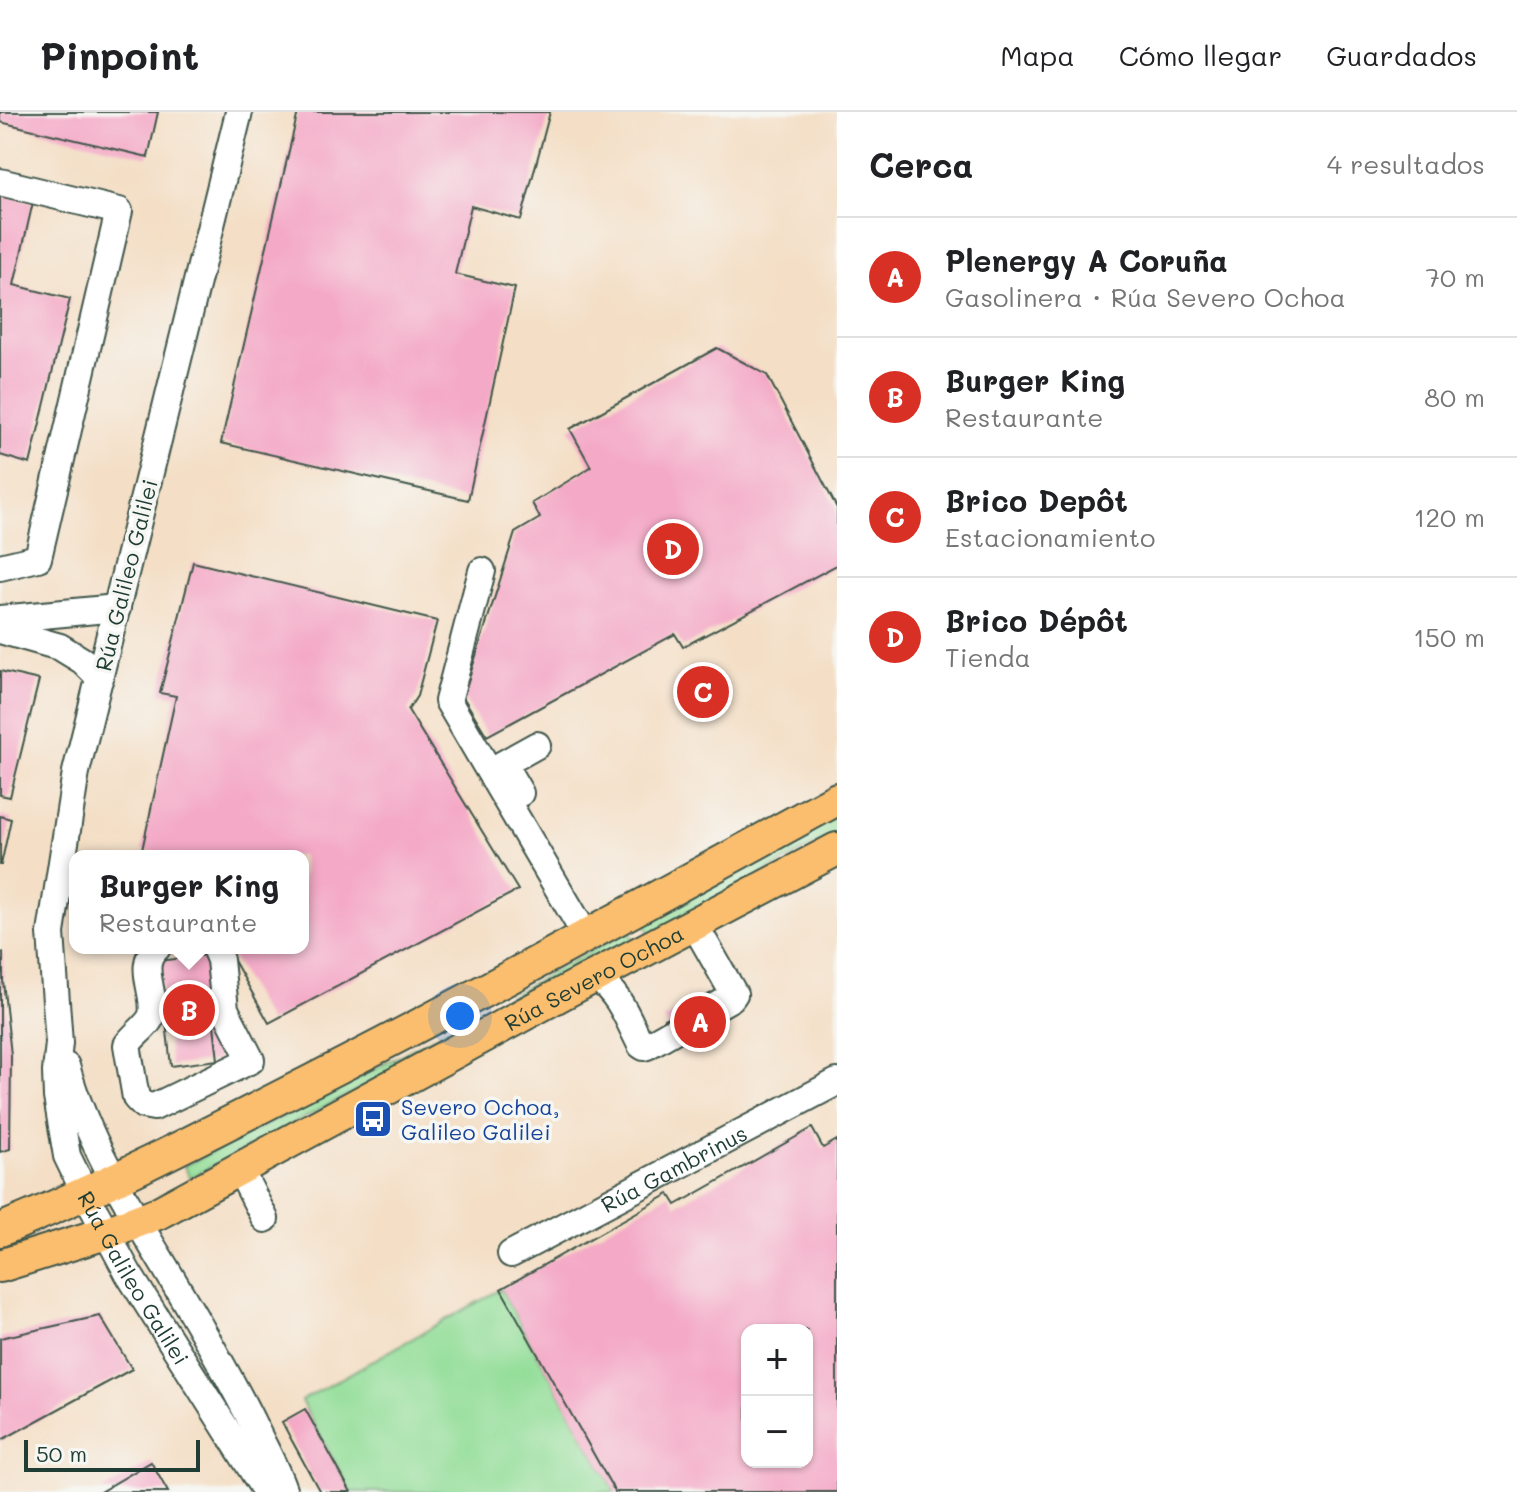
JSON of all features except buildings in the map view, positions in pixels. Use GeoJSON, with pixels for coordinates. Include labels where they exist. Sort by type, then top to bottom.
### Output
{"type":"FeatureCollection","features":[{"type":"Feature","properties":{"kind":"main road","name":"Rúa Severo Ochoa"},"geometry":{"type":"LineString","coordinates":[[0,1230],[114,1180],[399,1037],[837,799]]}},
{"type":"Feature","properties":{"kind":"main road","name":"Rúa Severo Ochoa"},"geometry":{"type":"LineString","coordinates":[[1,1266],[137,1222],[240,1170],[837,849]]}},
{"type":"Feature","properties":{"kind":"street","name":"Rúa Galileo Galilei"},"geometry":{"type":"LineString","coordinates":[[239,112],[76,772],[51,933],[59,1043],[56,1084],[72,1199],[106,1233],[266,1492]]}},
{"type":"Feature","properties":{"kind":"street"},"geometry":{"type":"LineString","coordinates":[[0,182],[119,211],[38,558],[0,567]]}},
{"type":"Feature","properties":{"kind":"street"},"geometry":{"type":"LineString","coordinates":[[482,571],[448,701],[493,763],[594,932]]}},
{"type":"Feature","properties":{"kind":"street"},"geometry":{"type":"LineString","coordinates":[[0,619],[117,608]]}},
{"type":"Feature","properties":{"kind":"street"},"geometry":{"type":"LineString","coordinates":[[0,630],[60,647],[83,661],[100,678]]}},
{"type":"Feature","properties":{"kind":"street"},"geometry":{"type":"LineString","coordinates":[[493,763],[537,745]]}},
{"type":"Feature","properties":{"kind":"street"},"geometry":{"type":"LineString","coordinates":[[596,977],[610,988],[641,1045],[647,1046],[733,996],[734,991],[701,936],[697,923]]}},
{"type":"Feature","properties":{"kind":"street"},"geometry":{"type":"LineString","coordinates":[[151,954],[148,961],[152,1014],[149,1022],[133,1035],[127,1045],[136,1098],[143,1105],[154,1107],[251,1060],[225,1009],[218,954]]}},
{"type":"Feature","properties":{"kind":"street","name":"Rúa Galileo Galilei"},"geometry":{"type":"LineString","coordinates":[[59,1043],[81,1110],[114,1180],[237,1392],[284,1492]]}},
{"type":"Feature","properties":{"kind":"street","name":"Rúa Gambrinus"},"geometry":{"type":"LineString","coordinates":[[511,1254],[837,1082]]}},
{"type":"Feature","properties":{"kind":"street"},"geometry":{"type":"LineString","coordinates":[[240,1170],[265,1219]]}},
{"type":"Feature","properties":{"kind":"street","name":"Rúa Severo Ochoa"},"geometry":{"type":"LineString","coordinates":[[0,1215],[72,1199]]}},
{"type":"Feature","properties":{"kind":"green space"},"geometry":{"type":"Polygon","coordinates":[[[837,816],[837,833],[650,935],[644,922],[837,816]]]}},
{"type":"Feature","properties":{"kind":"green space"},"geometry":{"type":"Polygon","coordinates":[[[629,930],[636,943],[190,1178],[184,1166],[359,1078],[629,930]]]}},
{"type":"Feature","properties":{"kind":"green space"},"geometry":{"type":"Polygon","coordinates":[[[501,1289],[615,1492],[351,1492],[301,1401],[501,1289]]]}},
{"type":"Feature","properties":{"kind":"place","name":"Brico Dépôt"},"geometry":{"type":"Point","coordinates":[673,549]}},
{"type":"Feature","properties":{"kind":"place","name":"Brico Depôt"},"geometry":{"type":"Point","coordinates":[703,692]}},
{"type":"Feature","properties":{"kind":"place","name":"Burger King"},"geometry":{"type":"Point","coordinates":[189,1010]}},
{"type":"Feature","properties":{"kind":"place","name":"Plenergy A Coruña"},"geometry":{"type":"Point","coordinates":[700,1022]}},
{"type":"Feature","properties":{"kind":"place","name":"Severo Ochoa, Galileo Galilei"},"geometry":{"type":"Point","coordinates":[373,1119]}}]}
